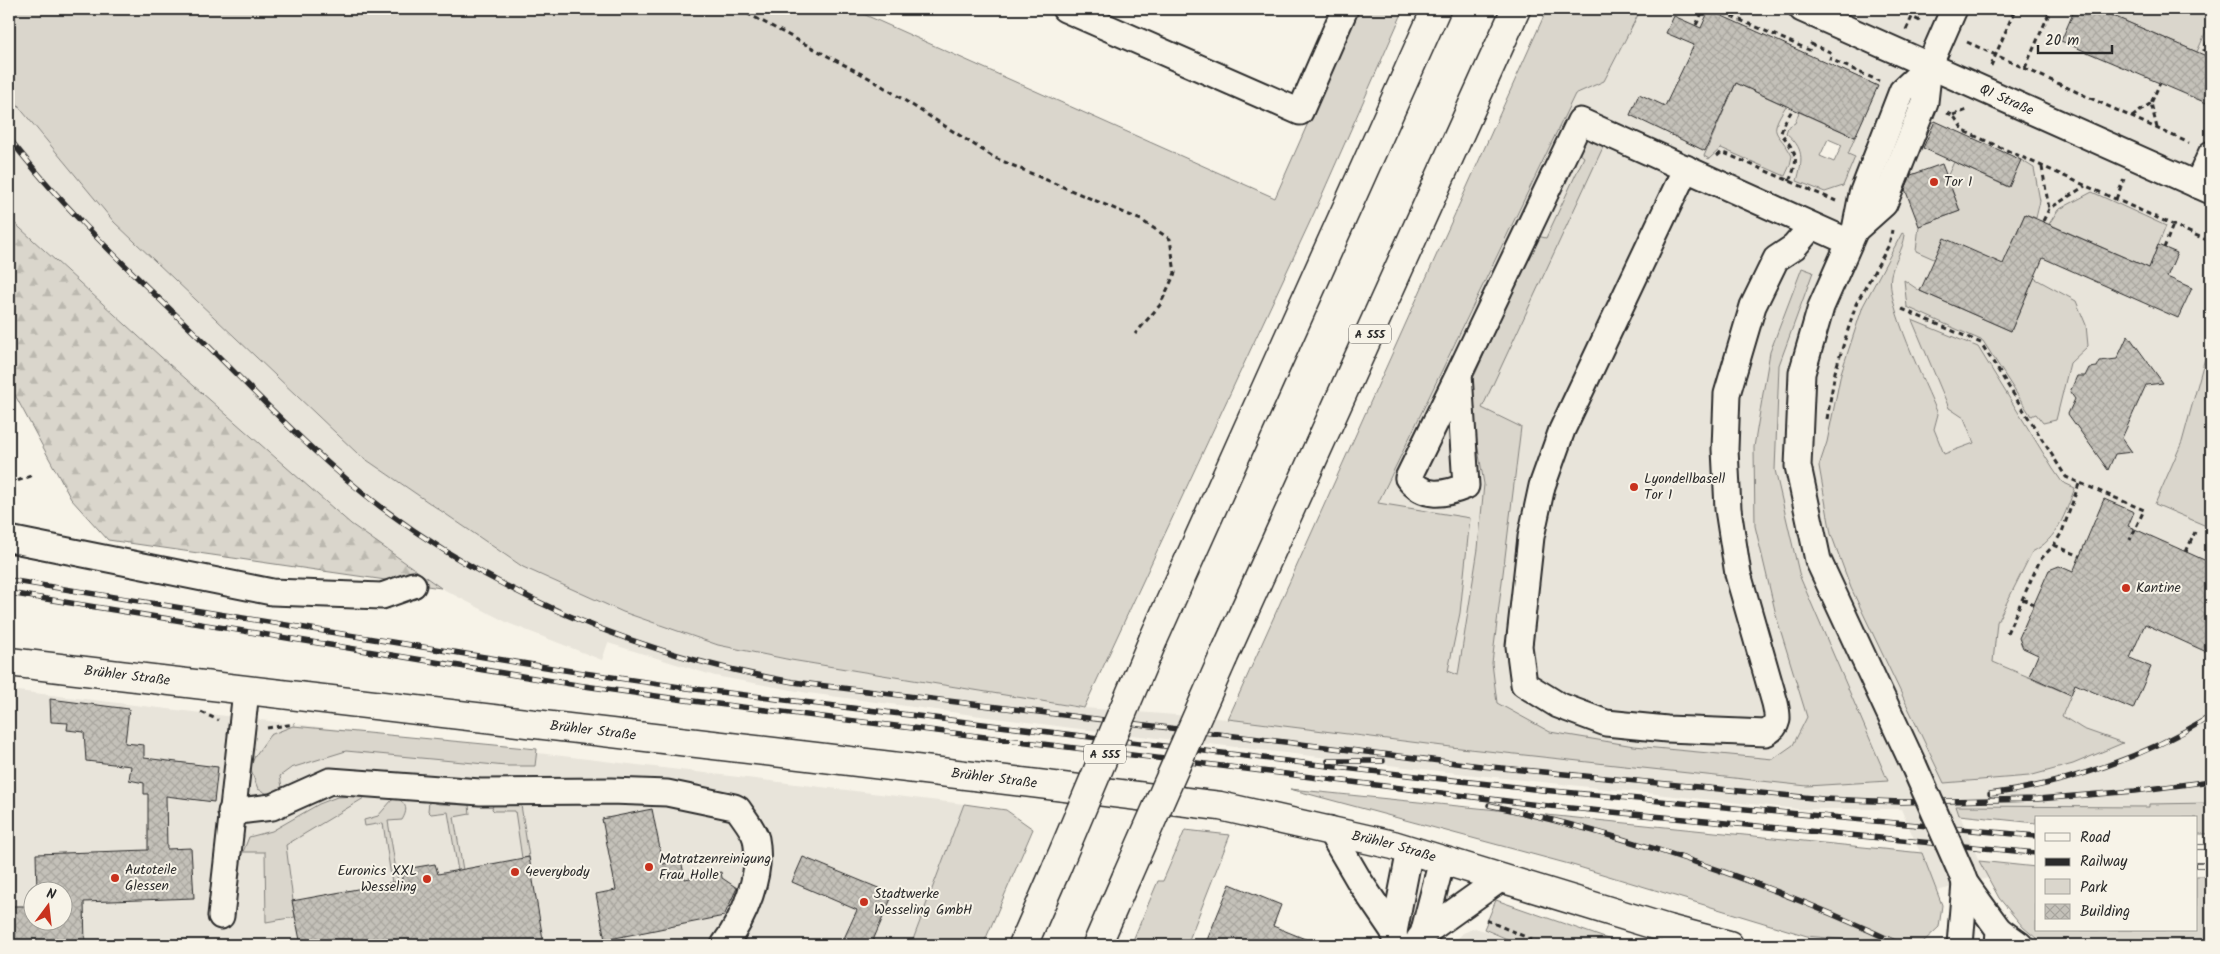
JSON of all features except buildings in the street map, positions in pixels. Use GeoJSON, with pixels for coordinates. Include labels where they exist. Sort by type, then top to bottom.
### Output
{"type":"FeatureCollection","features":[{"type":"Feature","properties":{"kind":"main road","name":"A 555"},"geometry":{"type":"LineString","coordinates":[[1023,945],[1153,640],[1436,9]]}},
{"type":"Feature","properties":{"kind":"main road","name":"A 555"},"geometry":{"type":"LineString","coordinates":[[1097,945],[1223,658],[1516,9]]}},
{"type":"Feature","properties":{"kind":"main road","name":"Brühler Straße"},"geometry":{"type":"LineString","coordinates":[[9,662],[1220,806],[1330,829],[1410,850],[1500,879],[1668,929],[1729,945]]}},
{"type":"Feature","properties":{"kind":"street"},"geometry":{"type":"LineString","coordinates":[[1065,9],[1300,112],[1345,9]]}},
{"type":"Feature","properties":{"kind":"street","name":"Q1 Straße"},"geometry":{"type":"LineString","coordinates":[[1802,9],[2204,188]]}},
{"type":"Feature","properties":{"kind":"street"},"geometry":{"type":"LineString","coordinates":[[1852,236],[1884,204],[1925,102],[1929,66],[1954,9]]}},
{"type":"Feature","properties":{"kind":"street"},"geometry":{"type":"LineString","coordinates":[[1929,66],[1902,92],[1879,145],[1862,194],[1852,236],[1821,307],[1802,373],[1798,466],[1818,560],[1914,766],[1963,877],[1999,937],[2020,945]]}},
{"type":"Feature","properties":{"kind":"street"},"geometry":{"type":"LineString","coordinates":[[1459,374],[1580,120],[1812,226],[1852,236]]}},
{"type":"Feature","properties":{"kind":"street"},"geometry":{"type":"LineString","coordinates":[[2202,150],[2204,188]]}},
{"type":"Feature","properties":{"kind":"street"},"geometry":{"type":"LineString","coordinates":[[1686,168],[1562,430],[1542,486],[1531,537],[1520,646],[1524,684],[1558,705],[1606,722],[1667,730],[1766,733],[1774,728],[1778,719],[1775,703],[1738,574],[1728,509],[1725,449],[1727,394],[1753,306],[1776,259],[1794,247],[1812,226]]}},
{"type":"Feature","properties":{"kind":"street"},"geometry":{"type":"LineString","coordinates":[[9,539],[272,592],[382,596],[413,586]]}},
{"type":"Feature","properties":{"kind":"street"},"geometry":{"type":"LineString","coordinates":[[221,916],[231,812],[246,691]]}},
{"type":"Feature","properties":{"kind":"street"},"geometry":{"type":"LineString","coordinates":[[231,812],[272,807],[330,781],[480,792],[611,791],[667,793],[734,807],[738,809],[756,838],[756,861],[752,888],[738,926],[724,945]]}},
{"type":"Feature","properties":{"kind":"street"},"geometry":{"type":"LineString","coordinates":[[1330,829],[1395,938]]}},
{"type":"Feature","properties":{"kind":"street"},"geometry":{"type":"LineString","coordinates":[[1395,938],[1410,850]]}},
{"type":"Feature","properties":{"kind":"street"},"geometry":{"type":"LineString","coordinates":[[1419,939],[1442,860]]}},
{"type":"Feature","properties":{"kind":"street"},"geometry":{"type":"LineString","coordinates":[[1960,945],[1963,877]]}},
{"type":"Feature","properties":{"kind":"street"},"geometry":{"type":"LineString","coordinates":[[1419,939],[1500,879]]}},
{"type":"Feature","properties":{"kind":"path"},"geometry":{"type":"LineString","coordinates":[[739,9],[871,79],[995,158],[1141,220],[1170,239],[1175,273],[1160,305],[1135,334]]}},
{"type":"Feature","properties":{"kind":"path"},"geometry":{"type":"LineString","coordinates":[[1206,9],[1213,12]]}},
{"type":"Feature","properties":{"kind":"path"},"geometry":{"type":"LineString","coordinates":[[1696,25],[1704,9]]}},
{"type":"Feature","properties":{"kind":"path"},"geometry":{"type":"LineString","coordinates":[[1715,9],[1809,50],[1811,44],[1832,53],[1830,59],[1880,82]]}},
{"type":"Feature","properties":{"kind":"path"},"geometry":{"type":"LineString","coordinates":[[2024,68],[2051,9]]}},
{"type":"Feature","properties":{"kind":"path"},"geometry":{"type":"LineString","coordinates":[[2208,52],[2204,50],[2211,32]]}},
{"type":"Feature","properties":{"kind":"path"},"geometry":{"type":"LineString","coordinates":[[1995,55],[2202,150]]}},
{"type":"Feature","properties":{"kind":"path"},"geometry":{"type":"LineString","coordinates":[[2132,117],[2151,103],[2160,84]]}},
{"type":"Feature","properties":{"kind":"path"},"geometry":{"type":"LineString","coordinates":[[2151,103],[2157,129]]}},
{"type":"Feature","properties":{"kind":"path"},"geometry":{"type":"LineString","coordinates":[[1789,181],[1796,164],[1796,154],[1781,133],[1784,123],[1793,109]]}},
{"type":"Feature","properties":{"kind":"path"},"geometry":{"type":"LineString","coordinates":[[1715,158],[1722,152],[1840,202]]}},
{"type":"Feature","properties":{"kind":"path"},"geometry":{"type":"LineString","coordinates":[[2042,166],[2050,209]]}},
{"type":"Feature","properties":{"kind":"path"},"geometry":{"type":"LineString","coordinates":[[2043,221],[2050,209],[2085,186]]}},
{"type":"Feature","properties":{"kind":"path"},"geometry":{"type":"LineString","coordinates":[[2164,248],[2174,226]]}},
{"type":"Feature","properties":{"kind":"path"},"geometry":{"type":"LineString","coordinates":[[1826,424],[1836,372],[1856,304],[1889,246],[1892,227]]}},
{"type":"Feature","properties":{"kind":"path"},"geometry":{"type":"LineString","coordinates":[[1902,309],[1981,344],[2066,477],[2144,510],[2130,540]]}},
{"type":"Feature","properties":{"kind":"path"},"geometry":{"type":"LineString","coordinates":[[9,480],[17,481],[31,476]]}},
{"type":"Feature","properties":{"kind":"path"},"geometry":{"type":"LineString","coordinates":[[2007,633],[2040,560],[2054,546],[2062,532],[2079,484]]}},
{"type":"Feature","properties":{"kind":"path"},"geometry":{"type":"LineString","coordinates":[[2186,552],[2195,532]]}},
{"type":"Feature","properties":{"kind":"path"},"geometry":{"type":"LineString","coordinates":[[2054,546],[2080,556]]}},
{"type":"Feature","properties":{"kind":"path"},"geometry":{"type":"LineString","coordinates":[[2022,599],[2034,604]]}},
{"type":"Feature","properties":{"kind":"path"},"geometry":{"type":"LineString","coordinates":[[1482,919],[1544,945]]}},
{"type":"Feature","properties":{"kind":"shaded area"},"geometry":{"type":"Polygon","coordinates":[[[1641,9],[2097,9],[2197,52],[2211,20],[2211,827],[2198,819],[2198,816],[2156,816],[1956,806],[1988,878],[1937,891],[1901,809],[1798,809],[1448,772],[1072,728],[808,693],[715,676],[608,643],[602,660],[508,623],[441,588],[351,525],[161,357],[9,218],[9,95],[114,222],[358,454],[523,567],[623,612],[718,645],[791,660],[1084,708],[1228,719],[1321,730],[1378,504],[1575,94],[1604,81],[1641,9]],[[1800,112],[1795,123],[1788,127],[1796,141],[1802,163],[1797,181],[1855,157],[1848,154],[1855,137],[1800,112]],[[1948,177],[1960,211],[1919,226],[2012,244],[2025,214],[2037,218],[2040,201],[2009,187],[1948,177]],[[1913,321],[1949,407],[1964,418],[1974,444],[1944,455],[1934,429],[1938,414],[1898,541],[2053,469],[1913,321]]]}},
{"type":"Feature","properties":{"kind":"shaded area"},"geometry":{"type":"Polygon","coordinates":[[[9,690],[964,804],[911,945],[9,945],[9,690]]]}},
{"type":"Feature","properties":{"kind":"shaded area"},"geometry":{"type":"Polygon","coordinates":[[[1475,928],[1517,945],[1452,945],[1463,933],[1475,928]]]}},
{"type":"Feature","properties":{"kind":"green space"},"geometry":{"type":"Polygon","coordinates":[[[9,9],[852,9],[1275,198],[1358,9],[1404,9],[1314,213],[1084,708],[791,660],[718,645],[623,612],[523,567],[358,454],[114,222],[9,95],[9,9]]]}},
{"type":"Feature","properties":{"kind":"green space"},"geometry":{"type":"Polygon","coordinates":[[[1547,9],[1641,9],[1604,81],[1575,94],[1378,503],[1470,518],[1460,613],[1448,671],[1458,675],[1478,549],[1484,484],[1468,390],[1537,236],[1546,238],[1584,157],[1571,147],[1581,137],[1594,138],[1605,143],[1482,408],[1521,427],[1492,663],[1497,703],[1550,732],[1634,746],[1773,759],[1793,745],[1807,717],[1777,619],[1755,526],[1754,447],[1770,352],[1802,268],[1813,272],[1779,365],[1775,470],[1800,577],[1888,781],[1807,786],[1451,747],[1228,719],[1547,9]]]}},
{"type":"Feature","properties":{"kind":"green space"},"geometry":{"type":"Polygon","coordinates":[[[2097,9],[2211,9],[2211,20],[2197,52],[2097,9]]]}},
{"type":"Feature","properties":{"kind":"green space"},"geometry":{"type":"Polygon","coordinates":[[[1736,83],[1786,106],[1780,116],[1776,129],[1792,156],[1785,176],[1721,148],[1709,159],[1704,156],[1736,83]]]}},
{"type":"Feature","properties":{"kind":"green space"},"geometry":{"type":"Polygon","coordinates":[[[1799,112],[1855,137],[1848,154],[1855,157],[1843,186],[1825,192],[1797,181],[1801,160],[1799,149],[1792,138],[1786,133],[1788,127],[1795,123],[1799,112]],[[1828,139],[1820,156],[1834,162],[1842,145],[1828,139]]]}},
{"type":"Feature","properties":{"kind":"green space"},"geometry":{"type":"Polygon","coordinates":[[[2021,160],[2034,168],[2040,201],[2036,218],[2025,214],[2012,243],[2012,268],[1934,259],[1916,251],[1919,226],[1960,211],[1947,177],[1954,162],[2008,187],[2021,160]]]}},
{"type":"Feature","properties":{"kind":"green space"},"geometry":{"type":"Polygon","coordinates":[[[2092,192],[2166,226],[2149,268],[2049,224],[2058,210],[2092,192]]]}},
{"type":"Feature","properties":{"kind":"green space"},"geometry":{"type":"Polygon","coordinates":[[[9,218],[161,357],[351,524],[441,588],[108,540],[71,499],[9,384],[9,218]]]}},
{"type":"Feature","properties":{"kind":"green space"},"geometry":{"type":"Polygon","coordinates":[[[1902,233],[1905,235],[1904,240],[1891,275],[1894,304],[1916,364],[1938,414],[1934,429],[1944,454],[1974,443],[1964,418],[1949,408],[1912,320],[1978,347],[2053,469],[2062,482],[2075,488],[2060,524],[2041,547],[2032,552],[1997,622],[1993,662],[2071,695],[2062,716],[2083,729],[2123,743],[2073,764],[2029,776],[1944,783],[1851,588],[1831,534],[1819,466],[1827,442],[1841,373],[1863,306],[1902,233]]]}},
{"type":"Feature","properties":{"kind":"green space"},"geometry":{"type":"Polygon","coordinates":[[[2034,278],[2076,301],[2086,325],[2088,346],[2070,363],[2056,420],[2043,423],[2036,414],[2031,416],[1983,341],[1907,307],[1904,280],[1920,291],[2011,331],[2034,278]]]}},
{"type":"Feature","properties":{"kind":"green space"},"geometry":{"type":"Polygon","coordinates":[[[2211,336],[2211,528],[2155,504],[2182,442],[2211,336]]]}},
{"type":"Feature","properties":{"kind":"green space"},"geometry":{"type":"Polygon","coordinates":[[[293,726],[537,749],[535,766],[506,766],[346,751],[291,768],[280,776],[283,793],[266,793],[258,789],[250,768],[255,756],[270,735],[293,726]]]}},
{"type":"Feature","properties":{"kind":"green space"},"geometry":{"type":"Polygon","coordinates":[[[1290,789],[1922,853],[1942,905],[1939,927],[1922,943],[1890,944],[1807,936],[1569,864],[1290,789]]]}},
{"type":"Feature","properties":{"kind":"green space"},"geometry":{"type":"Polygon","coordinates":[[[356,796],[364,798],[286,845],[295,917],[266,922],[265,852],[243,852],[249,837],[272,831],[319,804],[337,797],[356,796]]]}},
{"type":"Feature","properties":{"kind":"green space"},"geometry":{"type":"Polygon","coordinates":[[[397,798],[405,805],[406,810],[402,820],[388,821],[398,882],[392,883],[383,823],[365,826],[364,820],[378,816],[392,800],[397,798]]]}},
{"type":"Feature","properties":{"kind":"green space"},"geometry":{"type":"Polygon","coordinates":[[[429,801],[439,804],[469,805],[470,814],[454,817],[463,870],[458,871],[448,812],[431,814],[428,811],[429,801]]]}},
{"type":"Feature","properties":{"kind":"green space"},"geometry":{"type":"Polygon","coordinates":[[[2211,803],[2211,834],[2198,834],[2198,816],[2035,816],[2035,823],[1959,815],[1956,806],[2149,807],[2149,804],[2211,803]]]}},
{"type":"Feature","properties":{"kind":"green space"},"geometry":{"type":"Polygon","coordinates":[[[964,804],[1006,810],[1033,829],[983,945],[911,945],[964,804]]]}},
{"type":"Feature","properties":{"kind":"green space"},"geometry":{"type":"Polygon","coordinates":[[[493,805],[521,805],[529,857],[522,858],[515,811],[494,811],[492,809],[493,805]]]}},
{"type":"Feature","properties":{"kind":"green space"},"geometry":{"type":"Polygon","coordinates":[[[1185,830],[1230,835],[1187,945],[1131,945],[1158,881],[1163,881],[1185,830]]]}},
{"type":"Feature","properties":{"kind":"green space"},"geometry":{"type":"Polygon","coordinates":[[[1979,861],[2035,867],[2035,932],[2198,932],[2198,876],[2211,876],[2211,945],[2044,945],[2023,927],[1999,898],[1979,861]]]}},
{"type":"Feature","properties":{"kind":"green space"},"geometry":{"type":"Polygon","coordinates":[[[1496,900],[1625,945],[1521,945],[1484,929],[1496,900]]]}},
{"type":"Feature","properties":{"kind":"railway"},"geometry":{"type":"LineString","coordinates":[[9,138],[54,192],[127,267],[311,448],[381,507],[428,540],[525,596],[576,619],[682,656],[737,671],[793,682],[1481,766],[1823,799],[1901,802],[2038,799],[2135,791],[2211,781]]}},
{"type":"Feature","properties":{"kind":"railway"},"geometry":{"type":"LineString","coordinates":[[9,580],[577,672],[687,688],[1353,769],[1542,790],[2035,836]]}},
{"type":"Feature","properties":{"kind":"railway"},"geometry":{"type":"LineString","coordinates":[[9,593],[577,685],[685,700],[1539,805],[2035,853]]}},
{"type":"Feature","properties":{"kind":"railway"},"geometry":{"type":"LineString","coordinates":[[1990,794],[2048,783],[2105,767],[2159,744],[2211,716]]}},
{"type":"Feature","properties":{"kind":"railway"},"geometry":{"type":"LineString","coordinates":[[1328,761],[1383,761]]}},
{"type":"Feature","properties":{"kind":"railway"},"geometry":{"type":"LineString","coordinates":[[1489,805],[1595,831],[1699,863],[1801,901],[1901,945]]}},
{"type":"Feature","properties":{"kind":"railway"},"geometry":{"type":"LineString","coordinates":[[2198,847],[2211,847]]}},
{"type":"Feature","properties":{"kind":"railway"},"geometry":{"type":"LineString","coordinates":[[2198,865],[2211,865]]}},
{"type":"Feature","properties":{"kind":"place","name":"Tor 1"},"geometry":{"type":"Point","coordinates":[1934,182]}},
{"type":"Feature","properties":{"kind":"place","name":"Lyondellbasell Tor 1"},"geometry":{"type":"Point","coordinates":[1634,487]}},
{"type":"Feature","properties":{"kind":"place","name":"Kantine"},"geometry":{"type":"Point","coordinates":[2126,588]}},
{"type":"Feature","properties":{"kind":"place","name":"Matratzenreinigung Frau Holle"},"geometry":{"type":"Point","coordinates":[649,867]}},
{"type":"Feature","properties":{"kind":"place","name":"4everybody"},"geometry":{"type":"Point","coordinates":[515,872]}},
{"type":"Feature","properties":{"kind":"place","name":"Autoteile Glessen"},"geometry":{"type":"Point","coordinates":[115,878]}},
{"type":"Feature","properties":{"kind":"place","name":"Euronics XXL Wesseling"},"geometry":{"type":"Point","coordinates":[427,879]}},
{"type":"Feature","properties":{"kind":"place","name":"Stadtwerke Wesseling GmbH"},"geometry":{"type":"Point","coordinates":[864,902]}}]}
